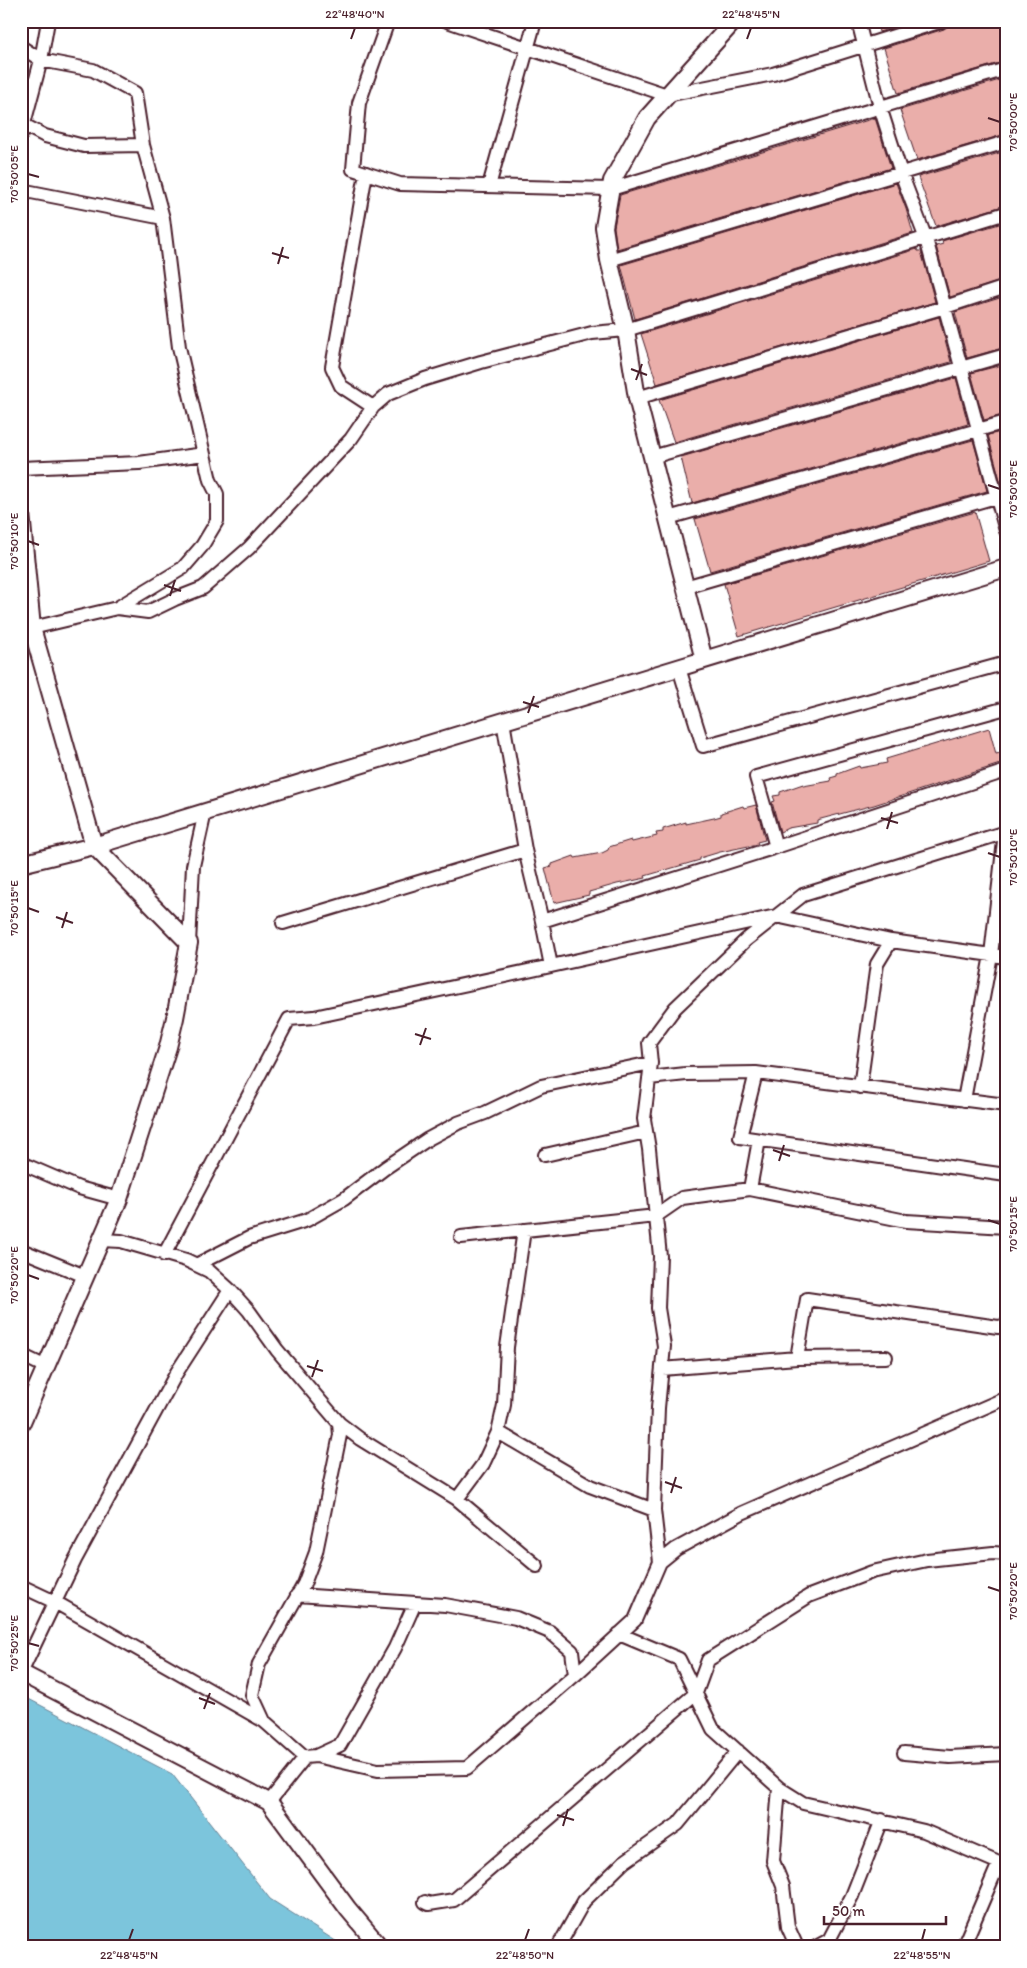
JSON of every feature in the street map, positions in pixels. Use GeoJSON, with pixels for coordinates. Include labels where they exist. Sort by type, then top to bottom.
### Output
{"type":"FeatureCollection","features":[{"type":"Feature","properties":{"kind":"street"},"geometry":{"type":"LineString","coordinates":[[48,21],[41,60],[23,130],[84,146],[143,145]]}},
{"type":"Feature","properties":{"kind":"street"},"geometry":{"type":"LineString","coordinates":[[388,21],[359,103],[353,169],[400,184],[611,190],[1006,69]]}},
{"type":"Feature","properties":{"kind":"street"},"geometry":{"type":"LineString","coordinates":[[447,21],[667,95],[773,74],[942,21]]}},
{"type":"Feature","properties":{"kind":"street"},"geometry":{"type":"LineString","coordinates":[[489,186],[527,47],[536,21]]}},
{"type":"Feature","properties":{"kind":"street"},"geometry":{"type":"LineString","coordinates":[[704,660],[637,398],[626,330],[609,260],[604,227],[612,180],[647,118],[734,21]]}},
{"type":"Feature","properties":{"kind":"street"},"geometry":{"type":"LineString","coordinates":[[858,21],[880,107],[901,173],[926,239],[978,430],[1001,495],[1006,531]]}},
{"type":"Feature","properties":{"kind":"street"},"geometry":{"type":"LineString","coordinates":[[21,47],[41,60],[93,70],[136,93],[143,145],[163,218],[179,347],[210,480],[217,494],[216,521],[202,546],[183,568],[117,608],[32,628]]}},
{"type":"Feature","properties":{"kind":"street"},"geometry":{"type":"LineString","coordinates":[[609,260],[1006,142]]}},
{"type":"Feature","properties":{"kind":"street"},"geometry":{"type":"LineString","coordinates":[[366,173],[332,367],[341,386],[373,407]]}},
{"type":"Feature","properties":{"kind":"street"},"geometry":{"type":"LineString","coordinates":[[21,190],[163,218]]}},
{"type":"Feature","properties":{"kind":"street"},"geometry":{"type":"LineString","coordinates":[[117,608],[148,612],[204,588],[249,548],[344,446],[373,407],[388,394],[425,379],[481,362],[592,333],[626,330],[1006,213]]}},
{"type":"Feature","properties":{"kind":"street"},"geometry":{"type":"LineString","coordinates":[[637,398],[945,307],[1006,287]]}},
{"type":"Feature","properties":{"kind":"street"},"geometry":{"type":"LineString","coordinates":[[652,457],[1006,355]]}},
{"type":"Feature","properties":{"kind":"street"},"geometry":{"type":"LineString","coordinates":[[668,518],[1006,422]]}},
{"type":"Feature","properties":{"kind":"street"},"geometry":{"type":"LineString","coordinates":[[21,468],[139,463],[204,454]]}},
{"type":"Feature","properties":{"kind":"street"},"geometry":{"type":"LineString","coordinates":[[685,587],[1001,495]]}},
{"type":"Feature","properties":{"kind":"street"},"geometry":{"type":"LineString","coordinates":[[21,513],[32,628],[94,846],[189,943]]}},
{"type":"Feature","properties":{"kind":"street"},"geometry":{"type":"LineString","coordinates":[[21,864],[94,846],[1006,568]]}},
{"type":"Feature","properties":{"kind":"street"},"geometry":{"type":"LineString","coordinates":[[679,668],[703,746],[1006,663]]}},
{"type":"Feature","properties":{"kind":"street"},"geometry":{"type":"LineString","coordinates":[[776,848],[756,777],[1006,708]]}},
{"type":"Feature","properties":{"kind":"street"},"geometry":{"type":"LineString","coordinates":[[503,722],[525,850],[551,966]]}},
{"type":"Feature","properties":{"kind":"street"},"geometry":{"type":"LineString","coordinates":[[542,921],[776,848],[1006,772]]}},
{"type":"Feature","properties":{"kind":"street"},"geometry":{"type":"LineString","coordinates":[[21,1424],[119,1200],[168,1047],[189,943],[193,866],[206,812]]}},
{"type":"Feature","properties":{"kind":"street"},"geometry":{"type":"LineString","coordinates":[[660,1562],[654,1510],[658,1408],[664,1346],[658,1308],[660,1256],[644,1119],[651,1063],[649,1043],[675,1008],[746,940],[803,895],[1006,832],[991,955],[964,1100]]}},
{"type":"Feature","properties":{"kind":"street"},"geometry":{"type":"LineString","coordinates":[[283,923],[525,850]]}},
{"type":"Feature","properties":{"kind":"street"},"geometry":{"type":"LineString","coordinates":[[164,1255],[289,1019],[314,1017],[776,916],[891,941],[1006,957]]}},
{"type":"Feature","properties":{"kind":"street"},"geometry":{"type":"LineString","coordinates":[[860,1087],[877,964],[891,941]]}},
{"type":"Feature","properties":{"kind":"street"},"geometry":{"type":"LineString","coordinates":[[196,1265],[249,1238],[308,1220],[344,1199],[398,1158],[428,1139],[458,1123],[485,1114],[541,1086],[651,1063]]}},
{"type":"Feature","properties":{"kind":"street"},"geometry":{"type":"LineString","coordinates":[[650,1078],[686,1074],[756,1073],[1006,1105]]}},
{"type":"Feature","properties":{"kind":"street"},"geometry":{"type":"LineString","coordinates":[[756,1073],[740,1137],[1006,1175]]}},
{"type":"Feature","properties":{"kind":"street"},"geometry":{"type":"LineString","coordinates":[[545,1156],[646,1132]]}},
{"type":"Feature","properties":{"kind":"street"},"geometry":{"type":"LineString","coordinates":[[750,1189],[759,1140]]}},
{"type":"Feature","properties":{"kind":"street"},"geometry":{"type":"LineString","coordinates":[[21,1163],[79,1188],[119,1200]]}},
{"type":"Feature","properties":{"kind":"street"},"geometry":{"type":"LineString","coordinates":[[461,1237],[656,1216],[682,1198],[750,1189],[906,1221],[1006,1227]]}},
{"type":"Feature","properties":{"kind":"street"},"geometry":{"type":"LineString","coordinates":[[457,1499],[483,1464],[498,1432],[504,1405],[507,1348],[524,1230]]}},
{"type":"Feature","properties":{"kind":"street"},"geometry":{"type":"LineString","coordinates":[[101,1240],[121,1241],[186,1260],[209,1271],[230,1290],[339,1423],[360,1439],[457,1499],[537,1566]]}},
{"type":"Feature","properties":{"kind":"street"},"geometry":{"type":"LineString","coordinates":[[21,1250],[85,1276]]}},
{"type":"Feature","properties":{"kind":"street"},"geometry":{"type":"LineString","coordinates":[[230,1290],[177,1372],[75,1560],[21,1673],[269,1802],[348,1909],[380,1947]]}},
{"type":"Feature","properties":{"kind":"street"},"geometry":{"type":"LineString","coordinates":[[797,1358],[807,1299],[998,1327],[1006,1326]]}},
{"type":"Feature","properties":{"kind":"street"},"geometry":{"type":"LineString","coordinates":[[21,1355],[46,1366]]}},
{"type":"Feature","properties":{"kind":"street"},"geometry":{"type":"LineString","coordinates":[[662,1369],[797,1358],[886,1357]]}},
{"type":"Feature","properties":{"kind":"street"},"geometry":{"type":"LineString","coordinates":[[21,1586],[55,1602],[264,1722],[310,1757],[378,1770],[466,1768],[575,1675],[634,1620],[660,1562],[676,1549],[742,1513],[1006,1398]]}},
{"type":"Feature","properties":{"kind":"street"},"geometry":{"type":"LineString","coordinates":[[264,1722],[252,1695],[259,1664],[304,1584],[316,1552],[340,1435],[339,1423]]}},
{"type":"Feature","properties":{"kind":"street"},"geometry":{"type":"LineString","coordinates":[[498,1432],[590,1486],[654,1510]]}},
{"type":"Feature","properties":{"kind":"street"},"geometry":{"type":"LineString","coordinates":[[425,1902],[429,1904],[454,1900],[696,1693],[708,1660],[809,1596],[872,1572],[927,1560],[993,1553],[1006,1554]]}},
{"type":"Feature","properties":{"kind":"street"},"geometry":{"type":"LineString","coordinates":[[297,1594],[445,1604],[516,1618],[550,1632],[572,1652],[575,1675]]}},
{"type":"Feature","properties":{"kind":"street"},"geometry":{"type":"LineString","coordinates":[[269,1802],[310,1757],[340,1745],[395,1648],[415,1603]]}},
{"type":"Feature","properties":{"kind":"street"},"geometry":{"type":"LineString","coordinates":[[619,1634],[679,1659],[713,1728],[779,1788],[803,1803],[924,1831],[1002,1865],[964,1947]]}},
{"type":"Feature","properties":{"kind":"street"},"geometry":{"type":"LineString","coordinates":[[558,1947],[584,1901],[624,1862],[678,1824],[738,1751]]}},
{"type":"Feature","properties":{"kind":"street"},"geometry":{"type":"LineString","coordinates":[[904,1753],[950,1757],[1006,1754]]}},
{"type":"Feature","properties":{"kind":"street"},"geometry":{"type":"LineString","coordinates":[[779,1788],[773,1861],[783,1886],[788,1927],[797,1947]]}},
{"type":"Feature","properties":{"kind":"street"},"geometry":{"type":"LineString","coordinates":[[816,1947],[829,1940],[852,1896],[882,1820]]}},
{"type":"Feature","properties":{"kind":"water"},"geometry":{"type":"Polygon","coordinates":[[[21,1695],[172,1774],[270,1899],[345,1947],[21,1947],[21,1695]]]}},
{"type":"Feature","properties":{"kind":"building"},"geometry":{"type":"Polygon","coordinates":[[[876,21],[914,21],[879,32],[876,21]]]}},
{"type":"Feature","properties":{"kind":"building"},"geometry":{"type":"Polygon","coordinates":[[[950,21],[1006,21],[1006,61],[898,93],[884,48],[944,29],[950,21]]]}},
{"type":"Feature","properties":{"kind":"building"},"geometry":{"type":"Polygon","coordinates":[[[1006,78],[1006,134],[917,160],[900,110],[1006,78]]]}},
{"type":"Feature","properties":{"kind":"building"},"geometry":{"type":"Polygon","coordinates":[[[875,118],[891,168],[617,249],[614,227],[620,195],[875,118]]]}},
{"type":"Feature","properties":{"kind":"building"},"geometry":{"type":"Polygon","coordinates":[[[1006,151],[1006,205],[936,226],[918,177],[1006,151]]]}},
{"type":"Feature","properties":{"kind":"building"},"geometry":{"type":"Polygon","coordinates":[[[896,183],[913,233],[635,319],[621,265],[896,183]]]}},
{"type":"Feature","properties":{"kind":"building"},"geometry":{"type":"Polygon","coordinates":[[[1006,222],[1006,279],[950,297],[936,246],[943,244],[942,241],[1006,222]]]}},
{"type":"Feature","properties":{"kind":"building"},"geometry":{"type":"Polygon","coordinates":[[[917,249],[921,251],[935,302],[657,384],[641,334],[917,249]]]}},
{"type":"Feature","properties":{"kind":"building"},"geometry":{"type":"Polygon","coordinates":[[[1006,296],[1006,347],[967,358],[955,312],[1006,296]]]}},
{"type":"Feature","properties":{"kind":"building"},"geometry":{"type":"Polygon","coordinates":[[[939,317],[951,362],[674,442],[659,400],[939,317]]]}},
{"type":"Feature","properties":{"kind":"building"},"geometry":{"type":"Polygon","coordinates":[[[1006,364],[1006,414],[984,420],[971,373],[1006,364]]]}},
{"type":"Feature","properties":{"kind":"building"},"geometry":{"type":"Polygon","coordinates":[[[956,378],[968,424],[692,503],[681,457],[956,378]]]}},
{"type":"Feature","properties":{"kind":"building"},"geometry":{"type":"Polygon","coordinates":[[[1006,431],[1006,486],[1002,487],[988,435],[1006,431]]]}},
{"type":"Feature","properties":{"kind":"building"},"geometry":{"type":"Polygon","coordinates":[[[973,440],[987,491],[710,571],[695,519],[973,440]]]}},
{"type":"Feature","properties":{"kind":"building"},"geometry":{"type":"Polygon","coordinates":[[[975,512],[989,561],[739,636],[724,584],[975,512]]]}},
{"type":"Feature","properties":{"kind":"building"},"geometry":{"type":"Polygon","coordinates":[[[989,728],[996,754],[1000,753],[1003,763],[874,805],[817,820],[817,823],[788,828],[780,832],[772,802],[775,801],[773,796],[780,795],[780,792],[803,784],[803,786],[831,781],[830,778],[837,776],[837,774],[859,766],[860,768],[887,763],[886,759],[989,728]]]}},
{"type":"Feature","properties":{"kind":"building"},"geometry":{"type":"Polygon","coordinates":[[[756,805],[765,840],[757,842],[758,844],[720,852],[700,858],[700,860],[645,876],[646,878],[617,884],[589,892],[589,895],[554,903],[545,868],[552,866],[552,864],[574,856],[575,858],[602,853],[608,850],[609,847],[631,840],[632,842],[657,836],[656,833],[663,832],[663,829],[686,822],[686,824],[721,816],[721,813],[743,806],[744,808],[756,805]]]}}]}
